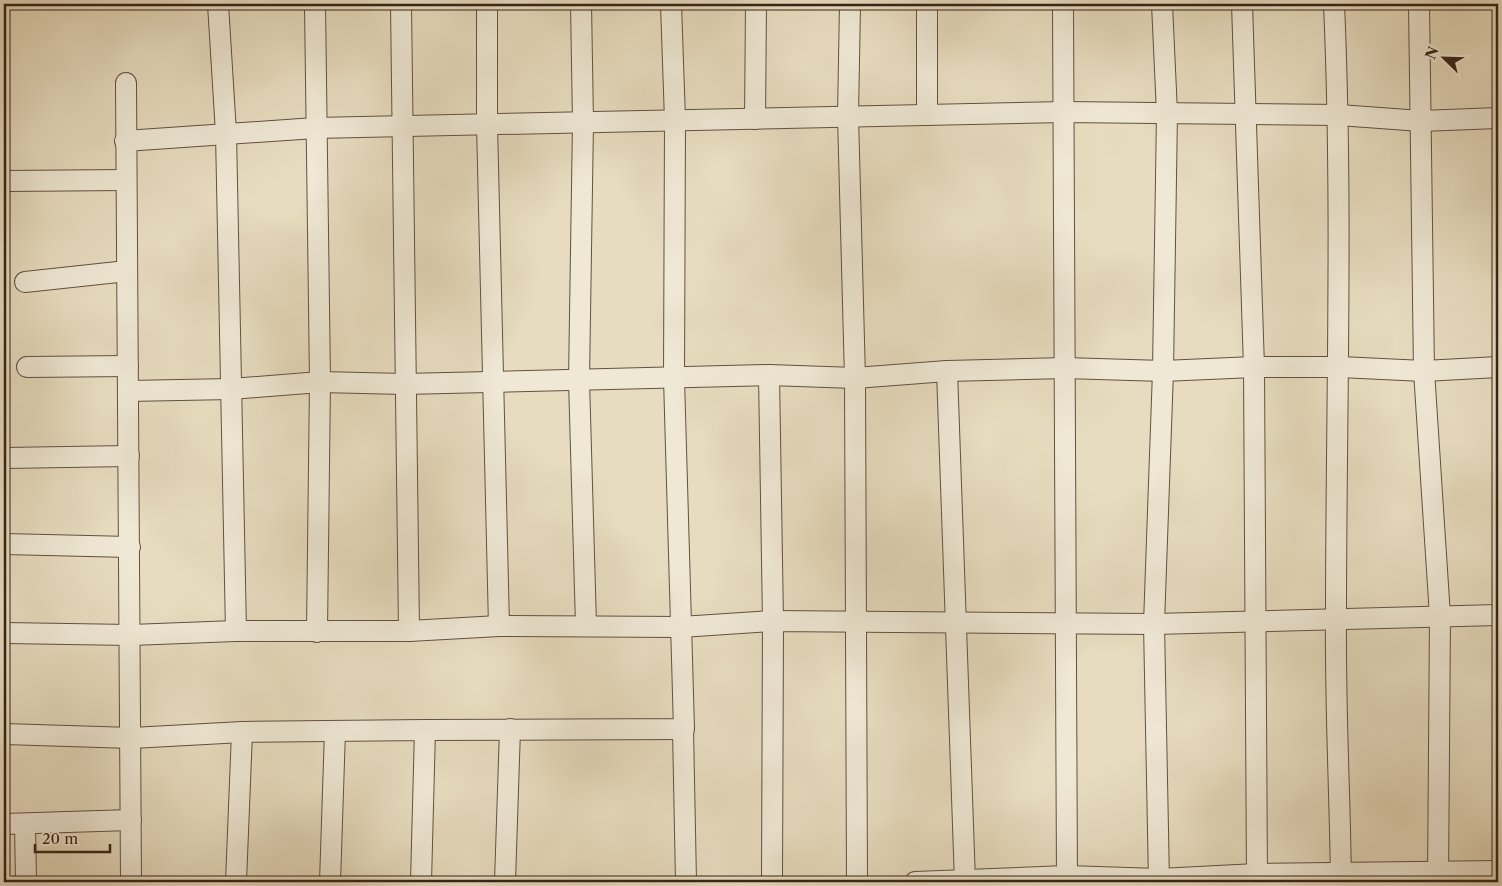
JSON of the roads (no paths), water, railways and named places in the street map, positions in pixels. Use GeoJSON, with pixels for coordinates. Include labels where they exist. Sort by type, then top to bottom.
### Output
{"type":"FeatureCollection","features":[{"type":"Feature","properties":{"kind":"street"},"geometry":{"type":"LineString","coordinates":[[218,4],[226,134],[236,631]]}},
{"type":"Feature","properties":{"kind":"street"},"geometry":{"type":"LineString","coordinates":[[315,4],[315,128],[320,382],[317,632]]}},
{"type":"Feature","properties":{"kind":"street"},"geometry":{"type":"LineString","coordinates":[[401,4],[404,126],[404,384],[409,631]]}},
{"type":"Feature","properties":{"kind":"street"},"geometry":{"type":"LineString","coordinates":[[488,4],[487,124],[499,626]]}},
{"type":"Feature","properties":{"kind":"street"},"geometry":{"type":"LineString","coordinates":[[581,4],[583,122],[580,380],[586,625]]}},
{"type":"Feature","properties":{"kind":"street"},"geometry":{"type":"LineString","coordinates":[[671,4],[674,120],[674,378],[686,882]]}},
{"type":"Feature","properties":{"kind":"street"},"geometry":{"type":"LineString","coordinates":[[755,118],[756,4]]}},
{"type":"Feature","properties":{"kind":"street"},"geometry":{"type":"LineString","coordinates":[[850,4],[848,116],[855,378],[857,882]]}},
{"type":"Feature","properties":{"kind":"street"},"geometry":{"type":"LineString","coordinates":[[927,115],[928,4]]}},
{"type":"Feature","properties":{"kind":"street"},"geometry":{"type":"LineString","coordinates":[[1064,4],[1067,879]]}},
{"type":"Feature","properties":{"kind":"street"},"geometry":{"type":"LineString","coordinates":[[1159,880],[1154,624],[1163,371],[1167,113],[1162,4]]}},
{"type":"Feature","properties":{"kind":"street"},"geometry":{"type":"LineString","coordinates":[[1242,4],[1244,114],[1254,367],[1257,878]]}},
{"type":"Feature","properties":{"kind":"street"},"geometry":{"type":"LineString","coordinates":[[1334,4],[1339,115],[1340,367],[1336,619],[1341,878]]}},
{"type":"Feature","properties":{"kind":"street"},"geometry":{"type":"LineString","coordinates":[[1419,4],[1424,371],[1440,616],[1438,877]]}},
{"type":"Feature","properties":{"kind":"street"},"geometry":{"type":"LineString","coordinates":[[126,83],[125,141],[132,738],[131,882]]}},
{"type":"Feature","properties":{"kind":"street"},"geometry":{"type":"LineString","coordinates":[[125,141],[315,128],[1064,112],[1339,115],[1421,121],[1498,118]]}},
{"type":"Feature","properties":{"kind":"street"},"geometry":{"type":"LineString","coordinates":[[4,181],[126,180]]}},
{"type":"Feature","properties":{"kind":"street"},"geometry":{"type":"LineString","coordinates":[[25,282],[127,271]]}},
{"type":"Feature","properties":{"kind":"street"},"geometry":{"type":"LineString","coordinates":[[28,367],[128,366]]}},
{"type":"Feature","properties":{"kind":"street"},"geometry":{"type":"LineString","coordinates":[[128,390],[231,389],[320,382],[404,384],[769,375],[855,378],[947,371],[1065,368],[1163,371],[1254,367],[1340,367],[1424,371],[1498,367]]}},
{"type":"Feature","properties":{"kind":"street"},"geometry":{"type":"LineString","coordinates":[[947,371],[965,881]]}},
{"type":"Feature","properties":{"kind":"street"},"geometry":{"type":"LineString","coordinates":[[769,375],[773,621],[772,882]]}},
{"type":"Feature","properties":{"kind":"street"},"geometry":{"type":"LineString","coordinates":[[4,458],[129,456]]}},
{"type":"Feature","properties":{"kind":"street"},"geometry":{"type":"LineString","coordinates":[[4,544],[130,547]]}},
{"type":"Feature","properties":{"kind":"street"},"geometry":{"type":"LineString","coordinates":[[4,633],[131,635],[236,631],[409,631],[499,626],[681,627],[773,621],[1066,625],[1154,624],[1498,615]]}},
{"type":"Feature","properties":{"kind":"street"},"geometry":{"type":"LineString","coordinates":[[505,882],[510,729]]}},
{"type":"Feature","properties":{"kind":"street"},"geometry":{"type":"LineString","coordinates":[[4,734],[132,738],[242,732],[683,729]]}},
{"type":"Feature","properties":{"kind":"street"},"geometry":{"type":"LineString","coordinates":[[421,882],[425,730]]}},
{"type":"Feature","properties":{"kind":"street"},"geometry":{"type":"LineString","coordinates":[[330,882],[335,731]]}},
{"type":"Feature","properties":{"kind":"street"},"geometry":{"type":"LineString","coordinates":[[236,882],[242,732]]}},
{"type":"Feature","properties":{"kind":"street"},"geometry":{"type":"LineString","coordinates":[[4,824],[26,825],[131,820]]}},
{"type":"Feature","properties":{"kind":"street"},"geometry":{"type":"LineString","coordinates":[[26,825],[26,882]]}},
{"type":"Feature","properties":{"kind":"street"},"geometry":{"type":"LineString","coordinates":[[915,882],[1067,879],[1438,877],[1498,871]]}}]}
